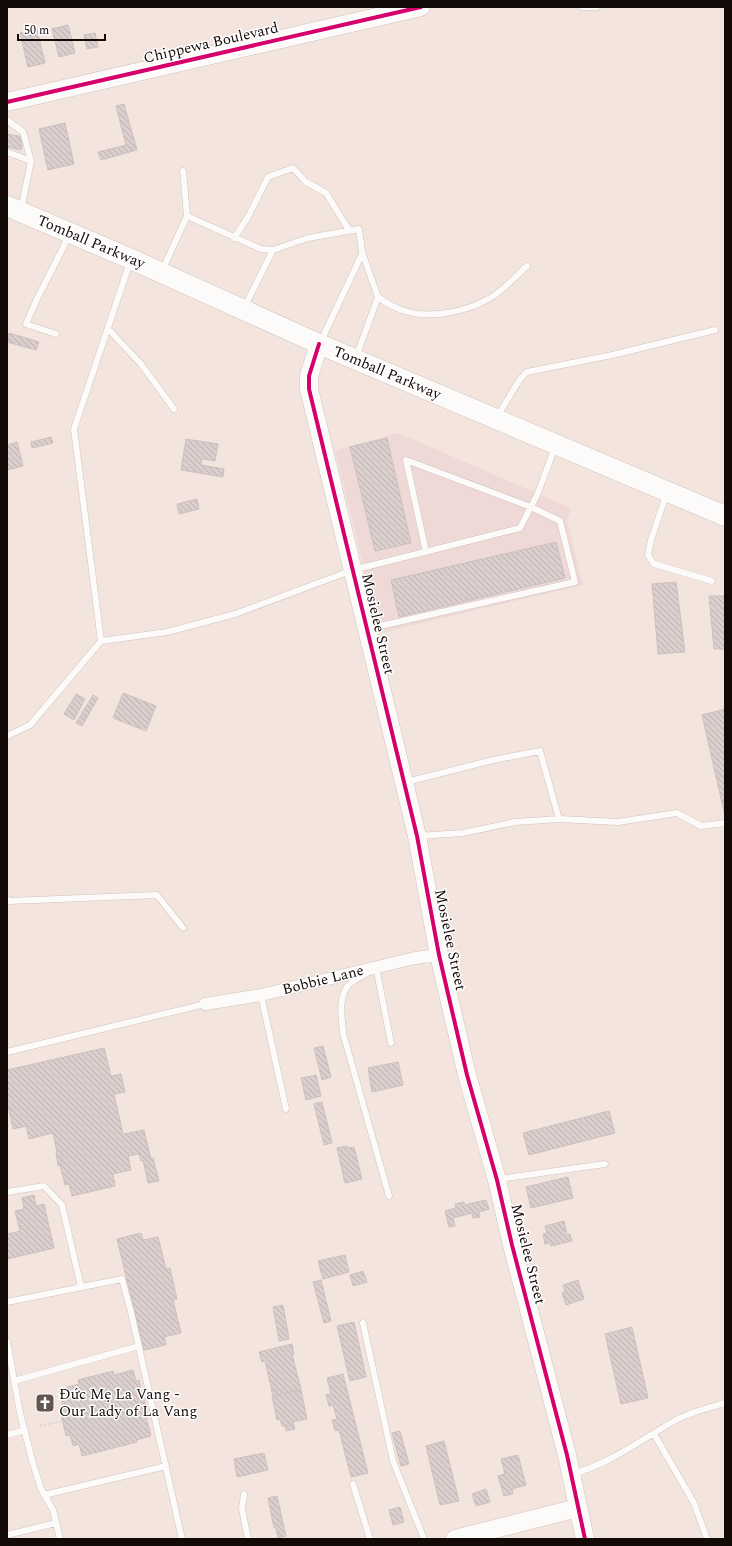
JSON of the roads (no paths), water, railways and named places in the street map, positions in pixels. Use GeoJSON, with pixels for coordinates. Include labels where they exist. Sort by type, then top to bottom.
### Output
{"type":"FeatureCollection","features":[{"type":"Feature","properties":{"kind":"main road","name":"Tomball Parkway"},"geometry":{"type":"LineString","coordinates":[[14,209],[162,272],[319,344],[725,516]]}},
{"type":"Feature","properties":{"kind":"street","name":"Chippewa Boulevard"},"geometry":{"type":"LineString","coordinates":[[7,102],[420,7]]}},
{"type":"Feature","properties":{"kind":"street","name":"Mosielee Street"},"geometry":{"type":"LineString","coordinates":[[319,344],[309,376],[309,389],[404,782],[467,1075],[497,1180],[512,1245],[572,1474],[585,1539]]}},
{"type":"Feature","properties":{"kind":"street","name":"Bobbie Lane"},"geometry":{"type":"LineString","coordinates":[[205,1004],[261,995],[416,958],[440,955]]}},
{"type":"Feature","properties":{"kind":"street"},"geometry":{"type":"LineString","coordinates":[[455,1539],[578,1508]]}},
{"type":"Feature","properties":{"kind":"lane"},"geometry":{"type":"LineString","coordinates":[[582,7],[597,7]]}},
{"type":"Feature","properties":{"kind":"lane"},"geometry":{"type":"LineString","coordinates":[[7,120],[23,132],[31,161],[14,209]]}},
{"type":"Feature","properties":{"kind":"lane"},"geometry":{"type":"LineString","coordinates":[[7,152],[31,161]]}},
{"type":"Feature","properties":{"kind":"lane"},"geometry":{"type":"LineString","coordinates":[[234,238],[248,217],[268,177],[293,168],[306,182],[326,193],[349,230]]}},
{"type":"Feature","properties":{"kind":"lane"},"geometry":{"type":"LineString","coordinates":[[162,272],[187,216],[183,171]]}},
{"type":"Feature","properties":{"kind":"lane"},"geometry":{"type":"LineString","coordinates":[[187,216],[261,249],[273,250],[308,238],[358,229],[362,254],[378,297],[390,305],[418,314],[440,314],[470,307],[491,298],[527,266]]}},
{"type":"Feature","properties":{"kind":"lane"},"geometry":{"type":"LineString","coordinates":[[56,334],[26,324],[39,294],[70,233]]}},
{"type":"Feature","properties":{"kind":"lane"},"geometry":{"type":"LineString","coordinates":[[243,310],[273,250]]}},
{"type":"Feature","properties":{"kind":"lane"},"geometry":{"type":"LineString","coordinates":[[319,344],[362,254]]}},
{"type":"Feature","properties":{"kind":"lane"},"geometry":{"type":"LineString","coordinates":[[101,641],[74,429],[131,259]]}},
{"type":"Feature","properties":{"kind":"lane"},"geometry":{"type":"LineString","coordinates":[[355,359],[378,297]]}},
{"type":"Feature","properties":{"kind":"lane"},"geometry":{"type":"LineString","coordinates":[[108,328],[141,364],[174,408]]}},
{"type":"Feature","properties":{"kind":"lane"},"geometry":{"type":"LineString","coordinates":[[496,419],[520,379],[527,372],[581,362],[715,330]]}},
{"type":"Feature","properties":{"kind":"lane"},"geometry":{"type":"LineString","coordinates":[[7,736],[30,725],[101,641],[167,632],[235,614],[353,570],[520,528],[538,493],[556,444]]}},
{"type":"Feature","properties":{"kind":"lane"},"geometry":{"type":"LineString","coordinates":[[367,626],[380,626],[575,582],[560,521],[531,507],[406,460],[426,552]]}},
{"type":"Feature","properties":{"kind":"lane"},"geometry":{"type":"LineString","coordinates":[[667,491],[650,540],[648,555],[654,564],[712,581]]}},
{"type":"Feature","properties":{"kind":"lane"},"geometry":{"type":"LineString","coordinates":[[404,782],[493,760],[540,751],[559,819]]}},
{"type":"Feature","properties":{"kind":"lane"},"geometry":{"type":"LineString","coordinates":[[416,836],[463,833],[515,822],[559,819],[618,822],[676,813],[701,826],[725,823]]}},
{"type":"Feature","properties":{"kind":"lane"},"geometry":{"type":"LineString","coordinates":[[7,899],[9,901],[157,895],[183,928]]}},
{"type":"Feature","properties":{"kind":"lane"},"geometry":{"type":"LineString","coordinates":[[389,1196],[343,1034],[341,1015],[342,1000],[347,987],[376,967],[391,1043]]}},
{"type":"Feature","properties":{"kind":"lane"},"geometry":{"type":"LineString","coordinates":[[261,995],[286,1109]]}},
{"type":"Feature","properties":{"kind":"lane"},"geometry":{"type":"LineString","coordinates":[[7,1052],[205,1004]]}},
{"type":"Feature","properties":{"kind":"lane"},"geometry":{"type":"LineString","coordinates":[[497,1180],[605,1164]]}},
{"type":"Feature","properties":{"kind":"lane"},"geometry":{"type":"LineString","coordinates":[[7,1192],[44,1186],[62,1205],[82,1287]]}},
{"type":"Feature","properties":{"kind":"lane"},"geometry":{"type":"LineString","coordinates":[[7,1302],[122,1279],[182,1539]]}},
{"type":"Feature","properties":{"kind":"lane"},"geometry":{"type":"LineString","coordinates":[[363,1323],[393,1461],[424,1539]]}},
{"type":"Feature","properties":{"kind":"lane"},"geometry":{"type":"LineString","coordinates":[[7,1342],[14,1381],[32,1460],[44,1495],[53,1510],[60,1539]]}},
{"type":"Feature","properties":{"kind":"lane"},"geometry":{"type":"LineString","coordinates":[[14,1381],[138,1346]]}},
{"type":"Feature","properties":{"kind":"lane"},"geometry":{"type":"LineString","coordinates":[[572,1474],[588,1470],[608,1461],[677,1420],[695,1412],[725,1403]]}},
{"type":"Feature","properties":{"kind":"lane"},"geometry":{"type":"LineString","coordinates":[[7,1435],[25,1430]]}},
{"type":"Feature","properties":{"kind":"lane"},"geometry":{"type":"LineString","coordinates":[[654,1434],[694,1503],[707,1539]]}},
{"type":"Feature","properties":{"kind":"lane"},"geometry":{"type":"LineString","coordinates":[[44,1495],[166,1466]]}},
{"type":"Feature","properties":{"kind":"lane"},"geometry":{"type":"LineString","coordinates":[[353,1484],[370,1539]]}},
{"type":"Feature","properties":{"kind":"lane"},"geometry":{"type":"LineString","coordinates":[[244,1494],[242,1509],[248,1539]]}},
{"type":"Feature","properties":{"kind":"lane"},"geometry":{"type":"LineString","coordinates":[[7,1535],[56,1523]]}},
{"type":"Feature","properties":{"kind":"place","name":"Đức Mẹ La Vang - Our Lady of La Vang"},"geometry":{"type":"Point","coordinates":[45,1403]}}]}
